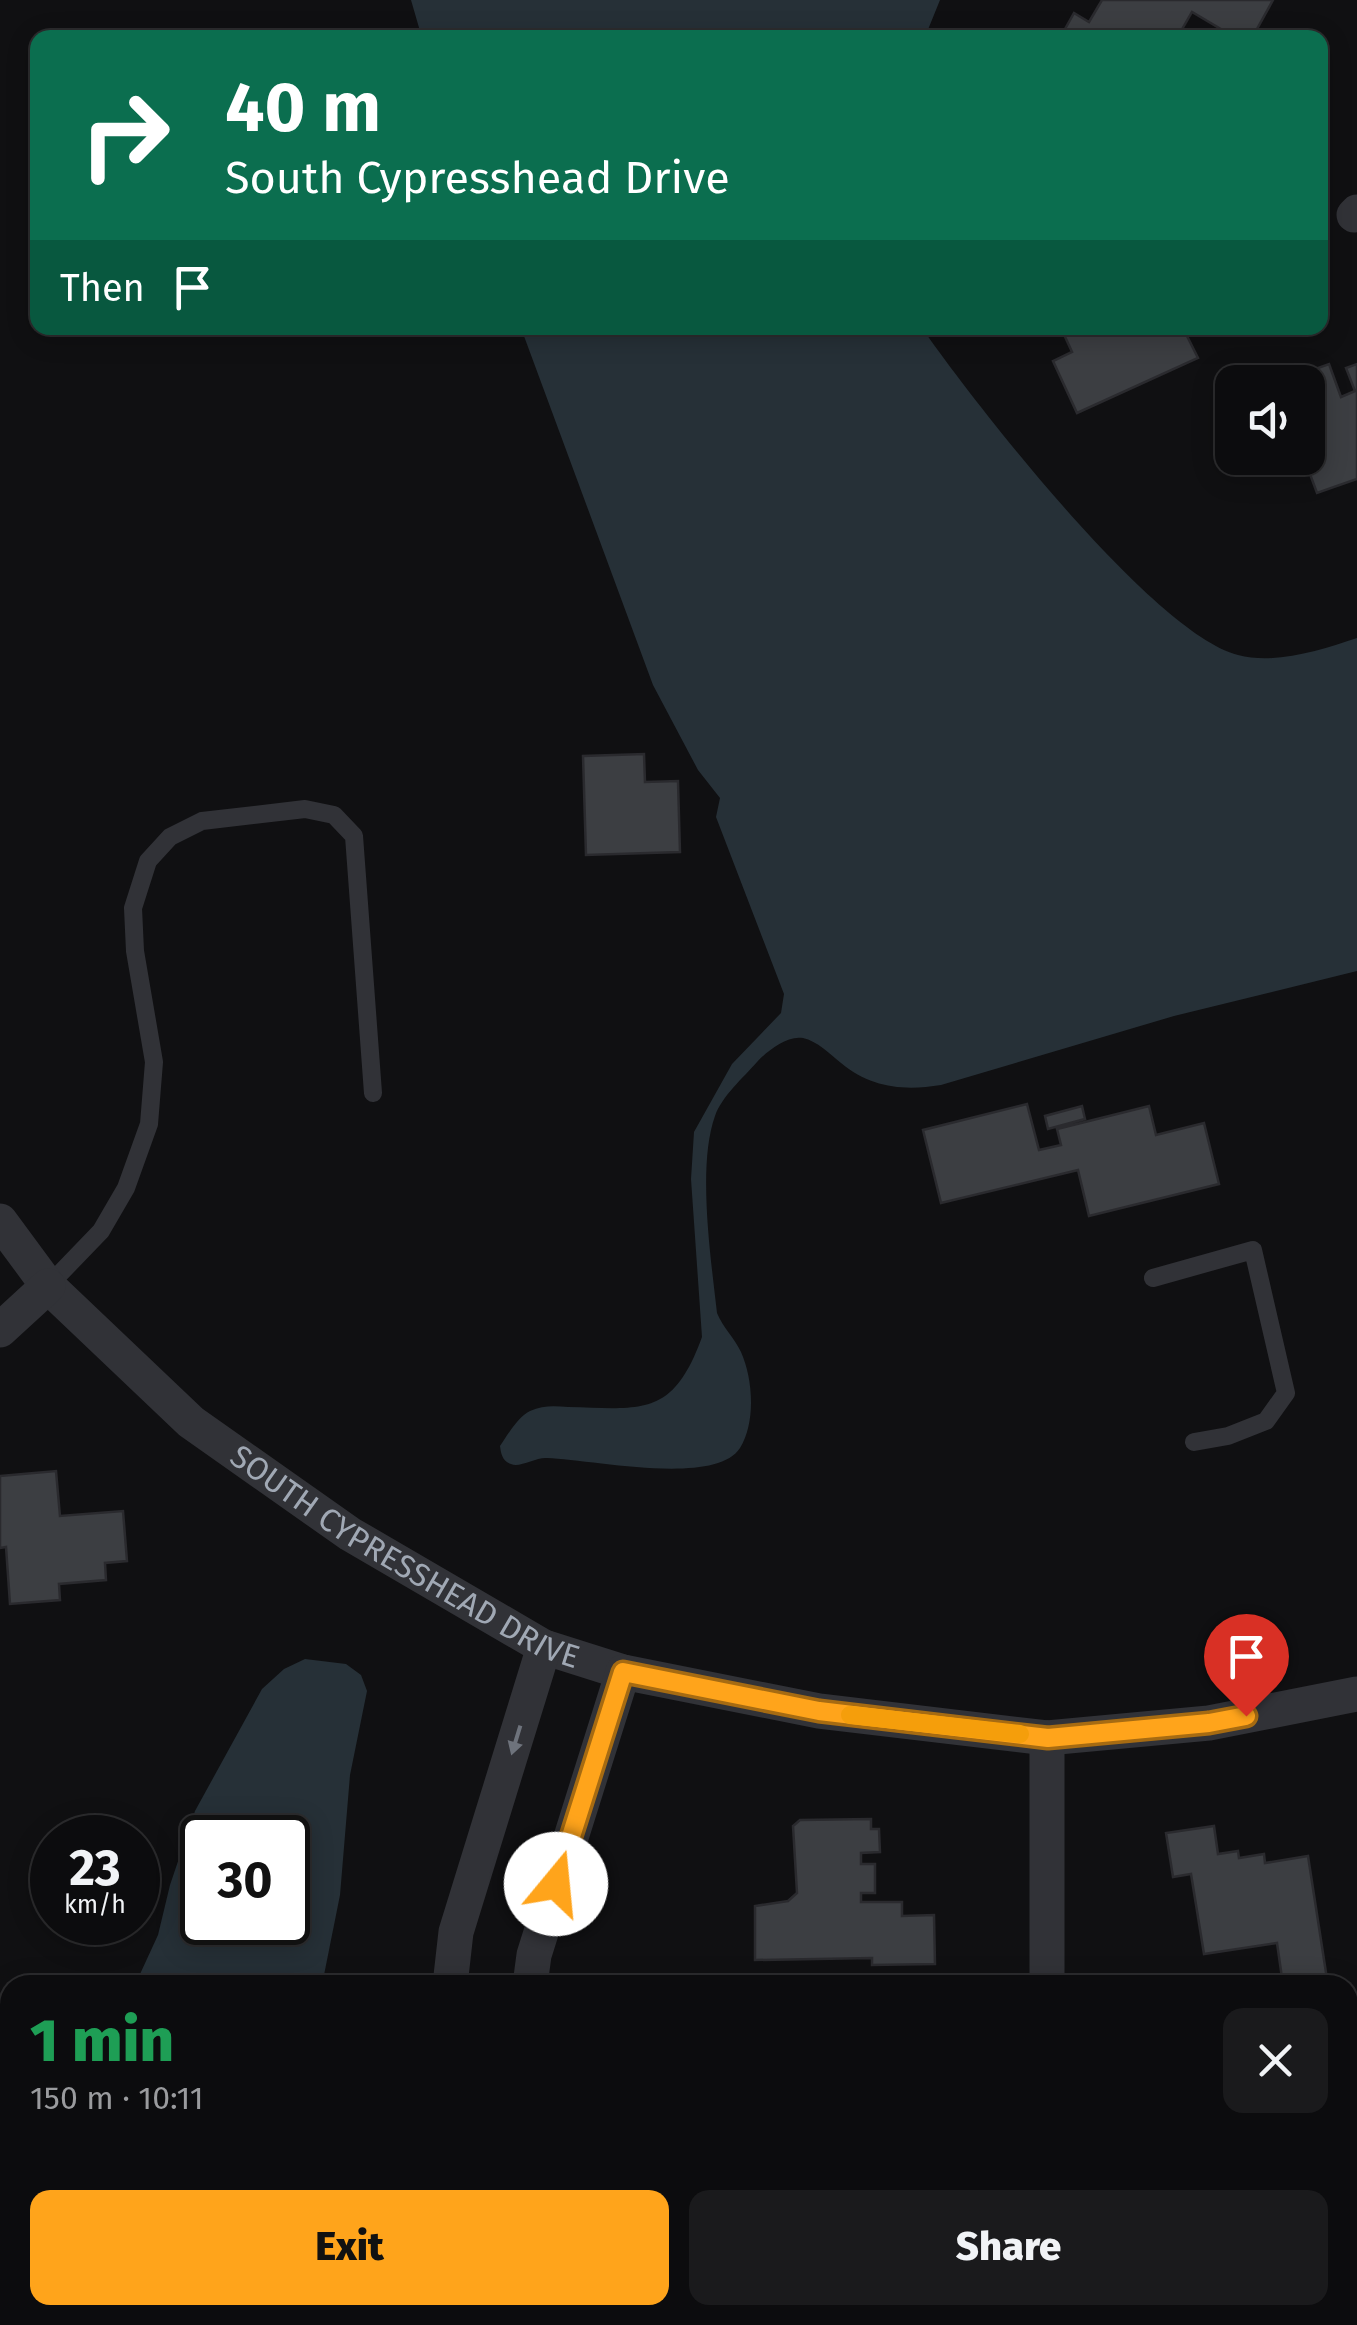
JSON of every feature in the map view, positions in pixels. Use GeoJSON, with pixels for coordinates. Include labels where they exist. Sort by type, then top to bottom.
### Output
{"type":"FeatureCollection","features":[{"type":"Feature","properties":{"kind":"street","name":"SOUTH CYPRESSHEAD DRIVE"},"geometry":{"type":"LineString","coordinates":[[0,1221],[48,1286],[191,1422],[350,1534],[544,1647],[623,1672],[819,1711],[1048,1738],[1209,1723],[1357,1694]]}},
{"type":"Feature","properties":{"kind":"street"},"geometry":{"type":"LineString","coordinates":[[0,1330],[48,1286]]}},
{"type":"Feature","properties":{"kind":"street"},"geometry":{"type":"LineString","coordinates":[[451,1975],[456,1932],[544,1647]]}},
{"type":"Feature","properties":{"kind":"street"},"geometry":{"type":"LineString","coordinates":[[531,1975],[534,1955],[623,1672]]}},
{"type":"Feature","properties":{"kind":"street"},"geometry":{"type":"LineString","coordinates":[[1047,1975],[1048,1738]]}},
{"type":"Feature","properties":{"kind":"lane"},"geometry":{"type":"LineString","coordinates":[[48,1286],[101,1231],[126,1188],[149,1124],[154,1062],[135,951],[133,908],[148,860],[170,837],[202,820],[305,809],[334,815],[354,836],[372,1093]]}},
{"type":"Feature","properties":{"kind":"lane"},"geometry":{"type":"LineString","coordinates":[[1153,1278],[1252,1250],[1286,1393],[1266,1421],[1228,1436],[1194,1442]]}},
{"type":"Feature","properties":{"kind":"shaded area"},"geometry":{"type":"Polygon","coordinates":[[[411,0],[940,0],[928,30],[420,30],[411,0]]]}},
{"type":"Feature","properties":{"kind":"shaded area"},"geometry":{"type":"Polygon","coordinates":[[[524,335],[927,335],[1068,512],[1160,605],[1202,638],[1238,655],[1267,658],[1313,651],[1357,638],[1357,971],[1174,1016],[927,1087],[876,1083],[803,1038],[778,1045],[766,1053],[718,1109],[707,1160],[707,1213],[717,1313],[738,1347],[750,1387],[749,1426],[740,1448],[726,1460],[679,1469],[547,1458],[515,1465],[502,1456],[500,1446],[526,1414],[554,1406],[616,1408],[652,1403],[667,1395],[691,1363],[702,1337],[691,1179],[694,1132],[732,1064],[781,1013],[784,994],[716,817],[720,798],[698,770],[653,685],[524,335]]]}},
{"type":"Feature","properties":{"kind":"shaded area"},"geometry":{"type":"Polygon","coordinates":[[[305,1659],[346,1664],[361,1675],[367,1691],[350,1775],[340,1895],[324,1975],[140,1975],[153,1945],[160,1945],[160,1927],[180,1855],[180,1945],[310,1945],[310,1815],[194,1815],[262,1689],[284,1669],[305,1659]]]}},
{"type":"Feature","properties":{"kind":"building"},"geometry":{"type":"Polygon","coordinates":[[[1102,0],[1273,0],[1256,30],[1222,30],[1192,12],[1182,30],[1064,30],[1074,13],[1089,22],[1102,0]]]}},
{"type":"Feature","properties":{"kind":"building"},"geometry":{"type":"Polygon","coordinates":[[[1064,335],[1186,335],[1198,358],[1077,413],[1053,361],[1072,352],[1064,335]]]}},
{"type":"Feature","properties":{"kind":"building"},"geometry":{"type":"Polygon","coordinates":[[[1329,364],[1341,397],[1355,391],[1346,368],[1357,364],[1357,479],[1317,493],[1310,475],[1325,475],[1325,365],[1329,364]]]}},
{"type":"Feature","properties":{"kind":"building"},"geometry":{"type":"Polygon","coordinates":[[[644,754],[645,782],[678,781],[680,852],[586,855],[583,756],[644,754]]]}},
{"type":"Feature","properties":{"kind":"building"},"geometry":{"type":"Polygon","coordinates":[[[1027,1104],[1039,1150],[1061,1145],[1057,1129],[1149,1106],[1156,1135],[1204,1123],[1219,1184],[1089,1216],[1078,1170],[941,1203],[923,1130],[1027,1104]]]}},
{"type":"Feature","properties":{"kind":"building"},"geometry":{"type":"Polygon","coordinates":[[[1082,1106],[1085,1119],[1048,1129],[1045,1116],[1082,1106]]]}},
{"type":"Feature","properties":{"kind":"building"},"geometry":{"type":"Polygon","coordinates":[[[56,1471],[60,1516],[123,1511],[127,1561],[105,1563],[106,1580],[59,1584],[60,1600],[10,1604],[6,1547],[0,1548],[0,1476],[56,1471]]]}},
{"type":"Feature","properties":{"kind":"building"},"geometry":{"type":"Polygon","coordinates":[[[871,1819],[871,1829],[879,1829],[880,1852],[861,1853],[861,1864],[875,1864],[875,1893],[861,1893],[861,1902],[902,1902],[902,1916],[934,1915],[935,1964],[872,1965],[872,1958],[755,1960],[755,1906],[788,1901],[797,1893],[793,1826],[800,1820],[871,1819]]]}},
{"type":"Feature","properties":{"kind":"building"},"geometry":{"type":"Polygon","coordinates":[[[1214,1826],[1218,1854],[1238,1851],[1239,1858],[1264,1854],[1265,1863],[1308,1856],[1326,1975],[1282,1975],[1277,1943],[1204,1954],[1191,1874],[1173,1877],[1166,1833],[1214,1826]]]}},
{"type":"Feature","properties":{"kind":"slow traffic"},"geometry":{"type":"LineString","coordinates":[[850,1715],[1020,1734]]}},
{"type":"Feature","properties":{"kind":"route"},"geometry":{"type":"LineString","coordinates":[[556,1884],[623,1672],[819,1711],[1048,1738],[1246,1716]]}}]}
